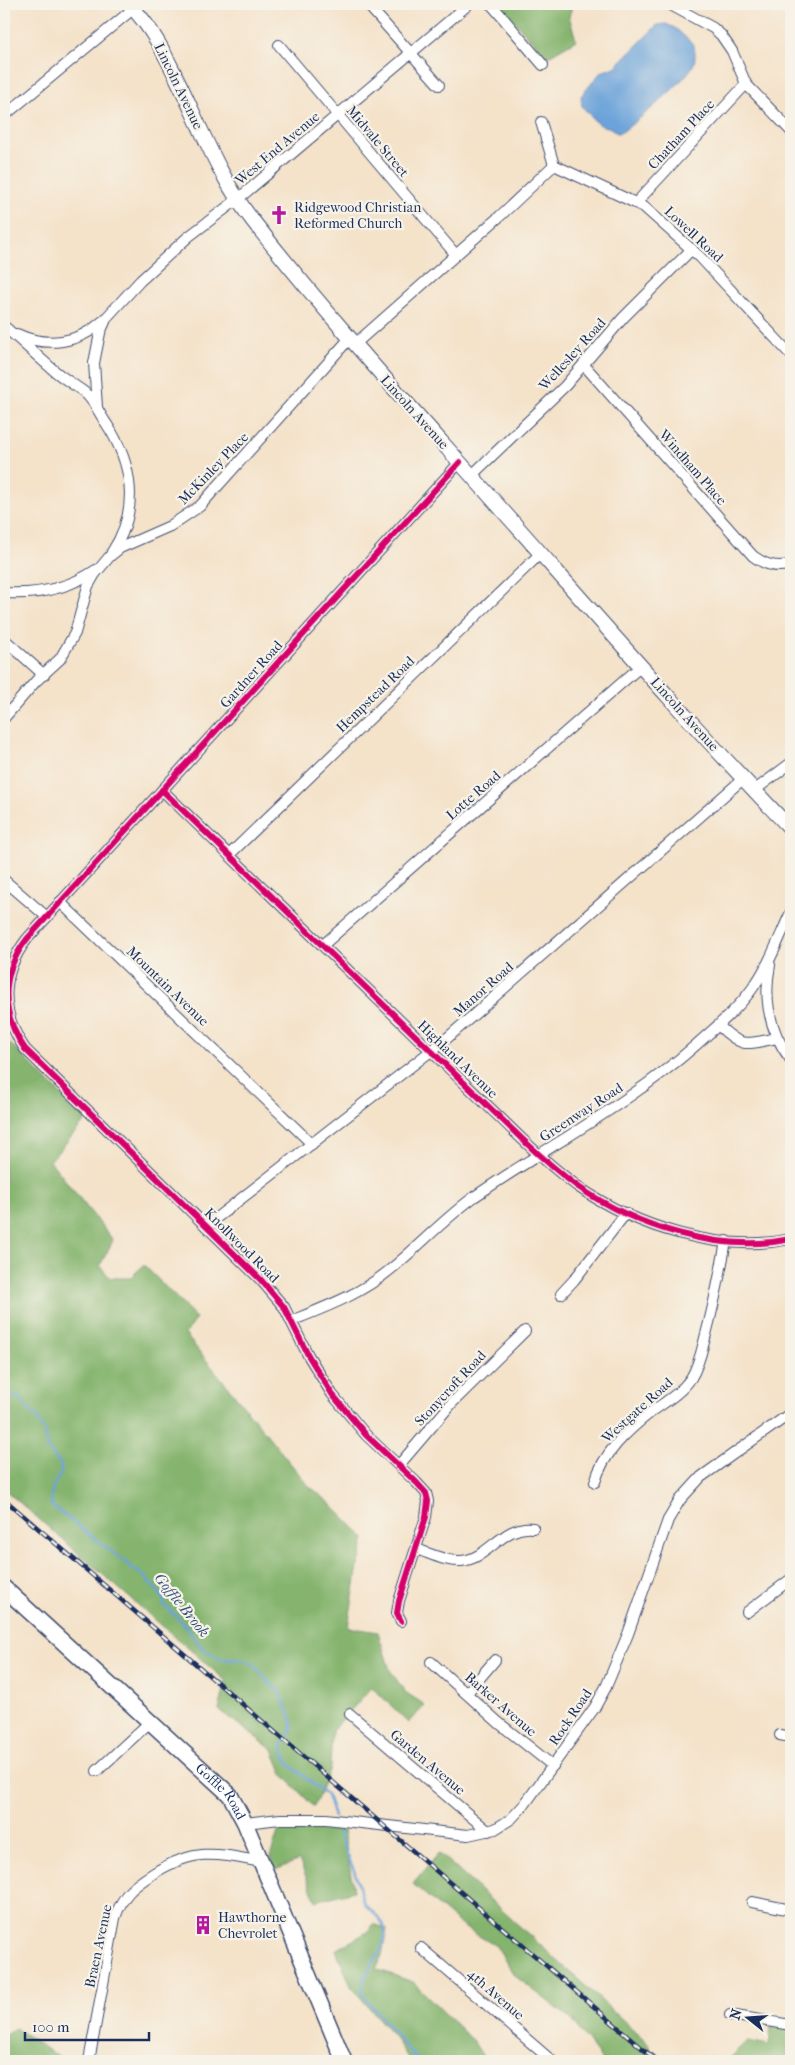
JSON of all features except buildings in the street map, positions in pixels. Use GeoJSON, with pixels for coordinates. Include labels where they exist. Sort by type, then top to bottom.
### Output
{"type":"FeatureCollection","features":[{"type":"Feature","properties":{"kind":"main road","name":"Lincoln Avenue"},"geometry":{"type":"LineString","coordinates":[[134,5],[161,47],[218,166],[238,199],[265,236],[352,341],[641,666],[791,829]]}},
{"type":"Feature","properties":{"kind":"main road","name":"Goffle Road"},"geometry":{"type":"LineString","coordinates":[[4,1588],[230,1795],[245,1823],[344,2061]]}},
{"type":"Feature","properties":{"kind":"street"},"geometry":{"type":"LineString","coordinates":[[367,4],[439,85]]}},
{"type":"Feature","properties":{"kind":"street","name":"West End Avenue"},"geometry":{"type":"LineString","coordinates":[[4,326],[26,338],[44,342],[62,342],[86,334],[107,317],[166,256],[338,116],[469,4]]}},
{"type":"Feature","properties":{"kind":"street"},"geometry":{"type":"LineString","coordinates":[[491,4],[543,65]]}},
{"type":"Feature","properties":{"kind":"street"},"geometry":{"type":"LineString","coordinates":[[669,4],[713,28],[721,35],[732,51],[746,84],[791,131]]}},
{"type":"Feature","properties":{"kind":"street"},"geometry":{"type":"LineString","coordinates":[[4,116],[134,5]]}},
{"type":"Feature","properties":{"kind":"street","name":"Midvale Street"},"geometry":{"type":"LineString","coordinates":[[279,45],[456,255]]}},
{"type":"Feature","properties":{"kind":"street","name":"Chatham Place"},"geometry":{"type":"LineString","coordinates":[[636,203],[746,84]]}},
{"type":"Feature","properties":{"kind":"street"},"geometry":{"type":"LineString","coordinates":[[541,122],[554,165]]}},
{"type":"Feature","properties":{"kind":"street","name":"Lowell Road"},"geometry":{"type":"LineString","coordinates":[[554,165],[644,207],[692,249],[791,355]]}},
{"type":"Feature","properties":{"kind":"street","name":"McKinley Place"},"geometry":{"type":"LineString","coordinates":[[4,718],[60,659],[80,621],[88,586],[102,564],[120,548],[170,526],[200,506],[352,341],[456,255],[554,165]]}},
{"type":"Feature","properties":{"kind":"street","name":"Wellesley Road"},"geometry":{"type":"LineString","coordinates":[[472,476],[565,386],[623,318],[692,249]]}},
{"type":"Feature","properties":{"kind":"street","name":"West End Avenue"},"geometry":{"type":"LineString","coordinates":[[97,407],[94,363],[96,344],[107,317]]}},
{"type":"Feature","properties":{"kind":"street"},"geometry":{"type":"LineString","coordinates":[[4,326],[51,368],[84,392],[97,407],[120,445],[127,468],[129,490],[129,510],[125,526],[116,545],[102,564],[87,576],[51,590],[24,594],[4,593]]}},
{"type":"Feature","properties":{"kind":"street","name":"Windham Place"},"geometry":{"type":"LineString","coordinates":[[584,365],[753,556],[769,565],[791,564]]}},
{"type":"Feature","properties":{"kind":"street","name":"Gardner Road"},"geometry":{"type":"LineString","coordinates":[[60,902],[460,462]]}},
{"type":"Feature","properties":{"kind":"street","name":"Hempstead Road"},"geometry":{"type":"LineString","coordinates":[[229,855],[541,553]]}},
{"type":"Feature","properties":{"kind":"street"},"geometry":{"type":"LineString","coordinates":[[4,639],[44,674]]}},
{"type":"Feature","properties":{"kind":"street","name":"Lotte Road"},"geometry":{"type":"LineString","coordinates":[[322,945],[641,666]]}},
{"type":"Feature","properties":{"kind":"street"},"geometry":{"type":"LineString","coordinates":[[755,790],[791,764]]}},
{"type":"Feature","properties":{"kind":"street","name":"Manor Road"},"geometry":{"type":"LineString","coordinates":[[206,1226],[432,1051],[744,778]]}},
{"type":"Feature","properties":{"kind":"street","name":"Highland Avenue"},"geometry":{"type":"LineString","coordinates":[[162,790],[540,1156],[578,1187],[640,1220],[684,1234],[726,1241],[759,1243],[791,1239]]}},
{"type":"Feature","properties":{"kind":"street"},"geometry":{"type":"LineString","coordinates":[[4,880],[47,917],[60,902]]}},
{"type":"Feature","properties":{"kind":"street","name":"Mountain Avenue"},"geometry":{"type":"LineString","coordinates":[[60,902],[312,1144]]}},
{"type":"Feature","properties":{"kind":"street","name":"Greenway Road"},"geometry":{"type":"LineString","coordinates":[[291,1321],[333,1304],[371,1284],[391,1269],[462,1206],[643,1088],[719,1026],[752,990],[773,952],[791,912]]}},
{"type":"Feature","properties":{"kind":"street","name":"Knollwood Road"},"geometry":{"type":"LineString","coordinates":[[47,917],[18,949],[6,976],[4,1000],[7,1016],[14,1033],[25,1050],[50,1075],[262,1280],[284,1307],[308,1355],[332,1394],[366,1435],[416,1482],[427,1497],[426,1517],[399,1601],[397,1613],[401,1621]]}},
{"type":"Feature","properties":{"kind":"street"},"geometry":{"type":"LineString","coordinates":[[773,952],[769,968],[767,1000],[770,1020],[777,1038],[791,1060]]}},
{"type":"Feature","properties":{"kind":"street"},"geometry":{"type":"LineString","coordinates":[[719,1026],[734,1040],[747,1044],[777,1038]]}},
{"type":"Feature","properties":{"kind":"street"},"geometry":{"type":"LineString","coordinates":[[560,1294],[574,1280],[626,1213]]}},
{"type":"Feature","properties":{"kind":"street","name":"Westgate Road"},"geometry":{"type":"LineString","coordinates":[[595,1482],[603,1459],[617,1443],[650,1413],[681,1390],[692,1377],[699,1359],[716,1295],[726,1241]]}},
{"type":"Feature","properties":{"kind":"street","name":"Stonycroft Road"},"geometry":{"type":"LineString","coordinates":[[399,1465],[452,1403],[524,1331]]}},
{"type":"Feature","properties":{"kind":"street","name":"Rock Road"},"geometry":{"type":"LineString","coordinates":[[245,1823],[266,1820],[308,1819],[342,1821],[460,1835],[488,1831],[503,1825],[519,1812],[595,1706],[610,1678],[628,1634],[668,1520],[680,1500],[701,1477],[791,1413]]}},
{"type":"Feature","properties":{"kind":"street"},"geometry":{"type":"LineString","coordinates":[[416,1549],[448,1560],[462,1561],[478,1555],[512,1531],[526,1527],[533,1528]]}},
{"type":"Feature","properties":{"kind":"street"},"geometry":{"type":"LineString","coordinates":[[747,1612],[791,1579]]}},
{"type":"Feature","properties":{"kind":"street"},"geometry":{"type":"LineString","coordinates":[[467,1692],[494,1660]]}},
{"type":"Feature","properties":{"kind":"street","name":"Barker Avenue"},"geometry":{"type":"LineString","coordinates":[[431,1662],[467,1692],[499,1723],[552,1766]]}},
{"type":"Feature","properties":{"kind":"street","name":"Garden Avenue"},"geometry":{"type":"LineString","coordinates":[[350,1714],[488,1831]]}},
{"type":"Feature","properties":{"kind":"street"},"geometry":{"type":"LineString","coordinates":[[97,1771],[150,1721]]}},
{"type":"Feature","properties":{"kind":"street"},"geometry":{"type":"LineString","coordinates":[[780,1735],[791,1737]]}},
{"type":"Feature","properties":{"kind":"street","name":"Braen Avenue"},"geometry":{"type":"LineString","coordinates":[[89,2061],[115,1918],[120,1903],[127,1892],[139,1882],[170,1864],[189,1856],[217,1854],[261,1862]]}},
{"type":"Feature","properties":{"kind":"street"},"geometry":{"type":"LineString","coordinates":[[752,1902],[791,1910]]}},
{"type":"Feature","properties":{"kind":"street","name":"4th Avenue"},"geometry":{"type":"LineString","coordinates":[[421,1948],[552,2061]]}},
{"type":"Feature","properties":{"kind":"street"},"geometry":{"type":"LineString","coordinates":[[730,2015],[791,2025]]}},
{"type":"Feature","properties":{"kind":"green space"},"geometry":{"type":"Polygon","coordinates":[[[498,4],[573,4],[569,16],[576,40],[547,57],[498,4]]]}},
{"type":"Feature","properties":{"kind":"green space"},"geometry":{"type":"Polygon","coordinates":[[[4,1037],[86,1120],[50,1161],[113,1240],[100,1266],[110,1278],[130,1278],[144,1265],[196,1318],[185,1334],[308,1485],[330,1503],[365,1538],[348,1627],[378,1632],[390,1670],[405,1692],[425,1705],[409,1723],[372,1687],[332,1731],[330,1768],[314,1807],[284,1776],[273,1750],[219,1710],[226,1681],[4,1489],[4,1037]]]}},
{"type":"Feature","properties":{"kind":"green space"},"geometry":{"type":"Polygon","coordinates":[[[280,1826],[343,1830],[354,1891],[316,1901],[299,1860],[273,1871],[271,1854],[280,1826]]]}},
{"type":"Feature","properties":{"kind":"green space"},"geometry":{"type":"Polygon","coordinates":[[[439,1853],[647,2042],[656,2061],[603,2061],[572,2020],[514,1975],[496,1946],[462,1926],[413,1884],[439,1853]]]}},
{"type":"Feature","properties":{"kind":"green space"},"geometry":{"type":"Polygon","coordinates":[[[374,1924],[387,1929],[382,1955],[376,1969],[413,1982],[473,2041],[486,2061],[410,2061],[396,2039],[351,1986],[336,1950],[367,1932],[374,1924]]]}},
{"type":"Feature","properties":{"kind":"green space"},"geometry":{"type":"Polygon","coordinates":[[[772,2020],[791,2024],[791,2061],[726,2061],[747,2041],[769,2045],[772,2020]]]}},
{"type":"Feature","properties":{"kind":"green space"},"geometry":{"type":"Polygon","coordinates":[[[15,2028],[65,2061],[4,2061],[4,2036],[15,2028]]]}},
{"type":"Feature","properties":{"kind":"water"},"geometry":{"type":"Polygon","coordinates":[[[666,24],[675,28],[693,44],[695,58],[690,70],[662,99],[622,132],[617,133],[609,127],[602,126],[582,106],[581,96],[601,72],[615,67],[657,25],[666,24]]]}},
{"type":"Feature","properties":{"kind":"waterway","name":"Goffle Brook"},"geometry":{"type":"LineString","coordinates":[[4,1392],[19,1398],[38,1419],[43,1429],[48,1449],[61,1465],[61,1474],[53,1488],[51,1505],[146,1578],[164,1599],[164,1605],[181,1621],[203,1649],[220,1659],[242,1660],[253,1663],[268,1682],[279,1691],[292,1720],[292,1728],[282,1746],[283,1753],[291,1766],[327,1795],[334,1817]]}},
{"type":"Feature","properties":{"kind":"waterway","name":"Goffle Brook"},"geometry":{"type":"LineString","coordinates":[[335,1822],[356,1876],[361,1897],[384,1926],[385,1936],[383,1945],[365,1976],[362,1994],[418,2061]]}},
{"type":"Feature","properties":{"kind":"railway"},"geometry":{"type":"LineString","coordinates":[[4,1499],[657,2061]]}},
{"type":"Feature","properties":{"kind":"cycle path"},"geometry":{"type":"LineString","coordinates":[[401,1621],[397,1613],[399,1601],[426,1517],[428,1501],[426,1493],[366,1435],[332,1394],[308,1355],[284,1307],[261,1280],[25,1049],[11,1022],[6,994],[12,966],[18,952],[27,939],[460,462]]}},
{"type":"Feature","properties":{"kind":"cycle path"},"geometry":{"type":"LineString","coordinates":[[162,790],[522,1139],[577,1186],[625,1214],[680,1234],[736,1243],[764,1243],[791,1239]]}},
{"type":"Feature","properties":{"kind":"place","name":"Ridgewood Christian Reformed Church"},"geometry":{"type":"Point","coordinates":[279,215]}},
{"type":"Feature","properties":{"kind":"place","name":"Hawthorne Chevrolet"},"geometry":{"type":"Point","coordinates":[203,1925]}}]}
